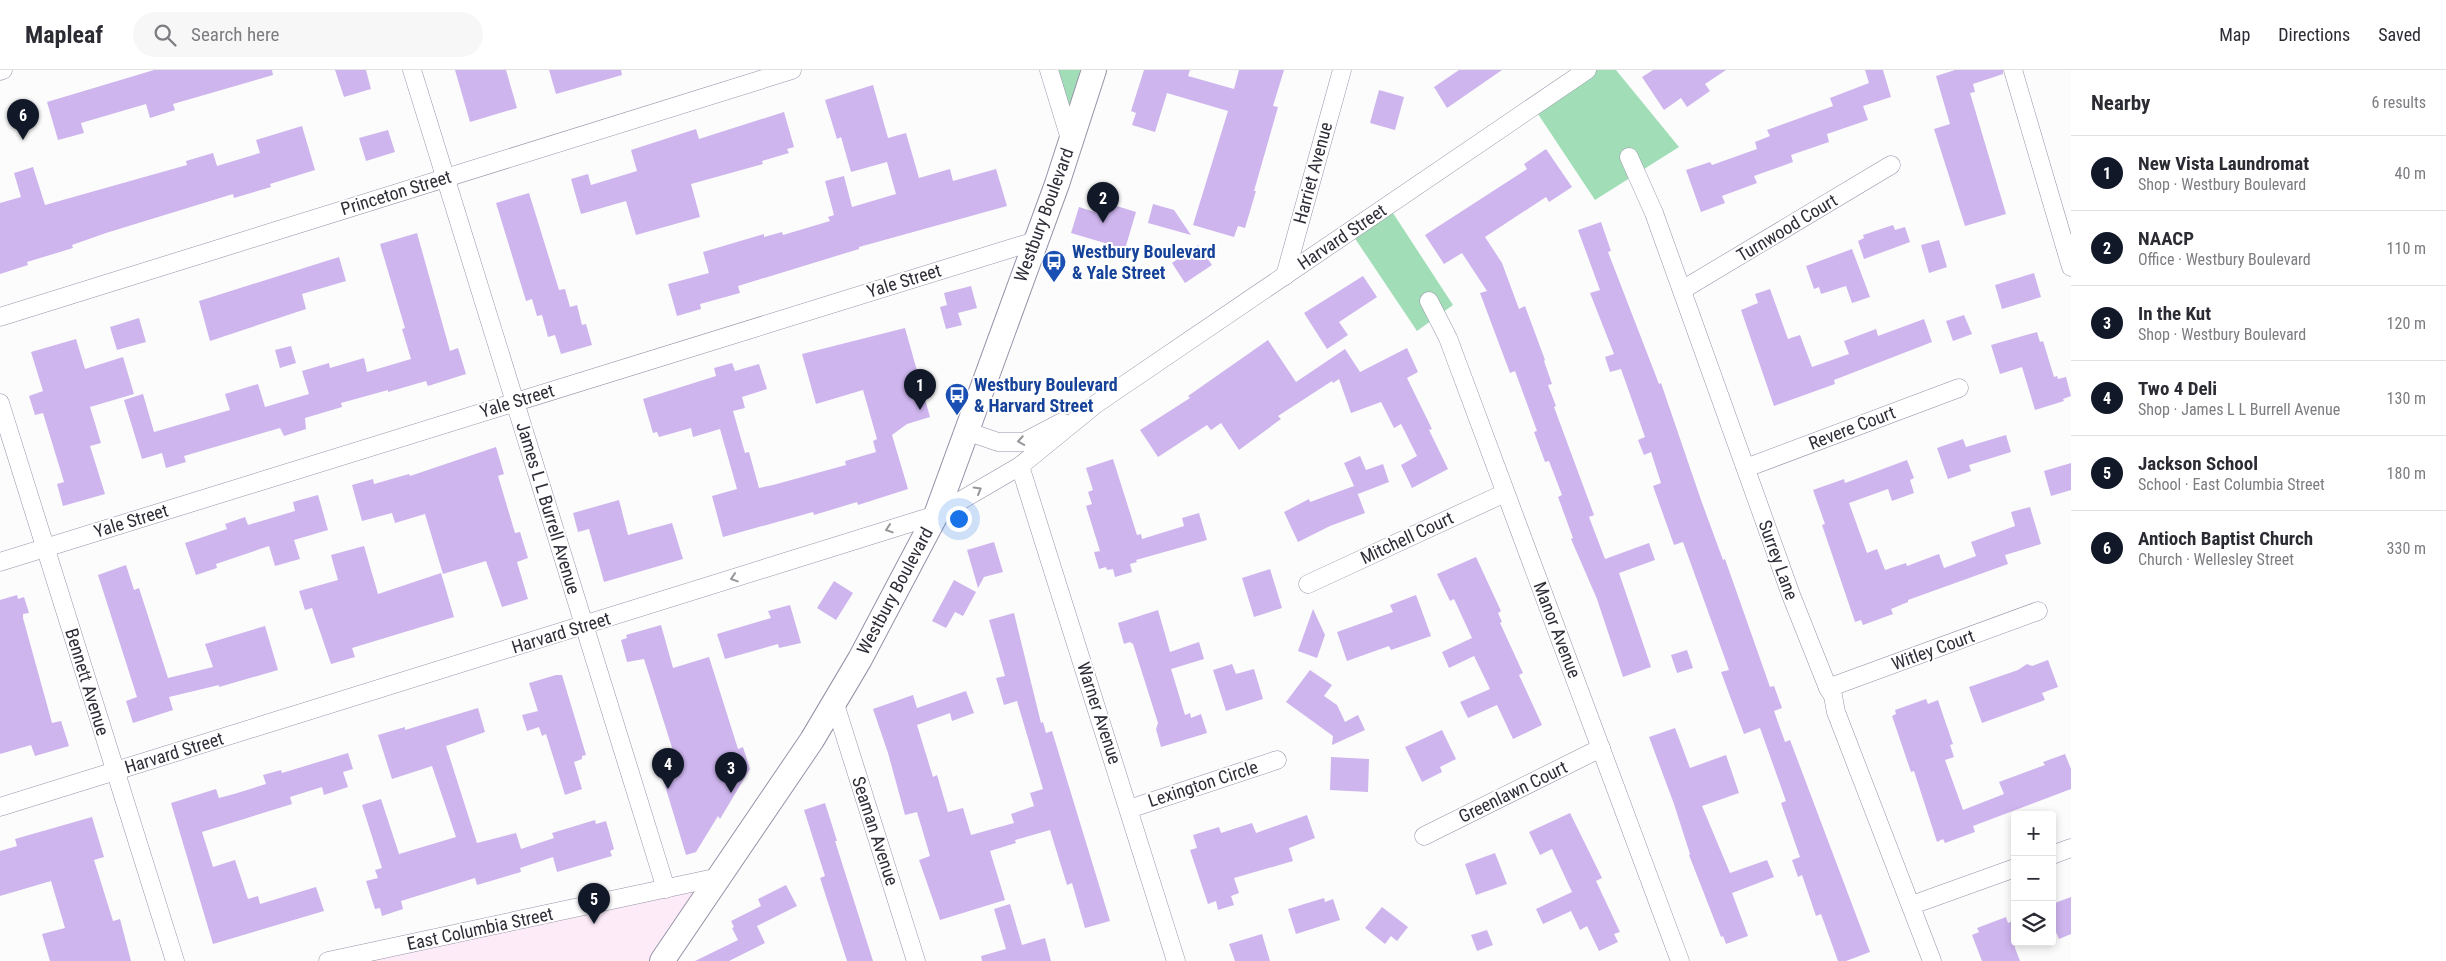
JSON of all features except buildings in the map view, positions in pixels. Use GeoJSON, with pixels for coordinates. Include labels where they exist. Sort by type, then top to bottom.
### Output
{"type":"FeatureCollection","features":[{"type":"Feature","properties":{"kind":"street","name":"James L L Burrell Avenue"},"geometry":{"type":"LineString","coordinates":[[412,70],[666,888]]}},
{"type":"Feature","properties":{"kind":"street","name":"Princeton Street"},"geometry":{"type":"LineString","coordinates":[[0,316],[792,70]]}},
{"type":"Feature","properties":{"kind":"street"},"geometry":{"type":"LineString","coordinates":[[1049,70],[1071,142]]}},
{"type":"Feature","properties":{"kind":"street","name":"Westbury Boulevard"},"geometry":{"type":"LineString","coordinates":[[662,961],[812,740],[860,659],[936,515],[1071,142],[1094,70]]}},
{"type":"Feature","properties":{"kind":"street","name":"Harriet Avenue"},"geometry":{"type":"LineString","coordinates":[[1285,276],[1342,70]]}},
{"type":"Feature","properties":{"kind":"street","name":"Harvard Street"},"geometry":{"type":"LineString","coordinates":[[0,807],[936,515],[1020,466],[1096,404],[1587,70]]}},
{"type":"Feature","properties":{"kind":"street"},"geometry":{"type":"LineString","coordinates":[[2014,70],[2071,267]]}},
{"type":"Feature","properties":{"kind":"street","name":"Surrey Lane"},"geometry":{"type":"LineString","coordinates":[[1629,157],[1654,213],[1791,595],[1828,688],[1833,696],[1836,712],[1932,961]]}},
{"type":"Feature","properties":{"kind":"street","name":"Turnwood Court"},"geometry":{"type":"LineString","coordinates":[[1682,290],[1891,165]]}},
{"type":"Feature","properties":{"kind":"street","name":"Yale Street"},"geometry":{"type":"LineString","coordinates":[[0,562],[1035,240]]}},
{"type":"Feature","properties":{"kind":"street","name":"Manor Avenue"},"geometry":{"type":"LineString","coordinates":[[1429,301],[1448,338],[1680,961]]}},
{"type":"Feature","properties":{"kind":"street","name":"Revere Court"},"geometry":{"type":"LineString","coordinates":[[1746,468],[1958,388]]}},
{"type":"Feature","properties":{"kind":"street","name":"Bennett Avenue"},"geometry":{"type":"LineString","coordinates":[[0,404],[175,961]]}},
{"type":"Feature","properties":{"kind":"street","name":"Harvard Street"},"geometry":{"type":"LineString","coordinates":[[966,431],[998,442],[1024,442],[1096,404]]}},
{"type":"Feature","properties":{"kind":"street","name":"Warner Avenue"},"geometry":{"type":"LineString","coordinates":[[1020,466],[1176,961]]}},
{"type":"Feature","properties":{"kind":"street","name":"Mitchell Court"},"geometry":{"type":"LineString","coordinates":[[1308,584],[1506,492]]}},
{"type":"Feature","properties":{"kind":"street","name":"Witley Court"},"geometry":{"type":"LineString","coordinates":[[1828,688],[2038,611]]}},
{"type":"Feature","properties":{"kind":"street","name":"Seaman Avenue"},"geometry":{"type":"LineString","coordinates":[[834,701],[916,961]]}},
{"type":"Feature","properties":{"kind":"street","name":"Greenlawn Court"},"geometry":{"type":"LineString","coordinates":[[1424,836],[1601,748]]}},
{"type":"Feature","properties":{"kind":"street","name":"Lexington Circle"},"geometry":{"type":"LineString","coordinates":[[1129,809],[1277,760]]}},
{"type":"Feature","properties":{"kind":"street"},"geometry":{"type":"LineString","coordinates":[[2056,854],[2071,848]]}},
{"type":"Feature","properties":{"kind":"street"},"geometry":{"type":"LineString","coordinates":[[1912,905],[2011,869]]}},
{"type":"Feature","properties":{"kind":"street","name":"East Columbia Street"},"geometry":{"type":"LineString","coordinates":[[328,961],[719,877]]}},
{"type":"Feature","properties":{"kind":"shaded area"},"geometry":{"type":"Polygon","coordinates":[[[719,877],[662,961],[328,961],[719,877]]]}},
{"type":"Feature","properties":{"kind":"green space"},"geometry":{"type":"Polygon","coordinates":[[[1049,70],[1094,70],[1071,142],[1049,70]]]}},
{"type":"Feature","properties":{"kind":"green space"},"geometry":{"type":"Polygon","coordinates":[[[1597,70],[1616,70],[1679,147],[1595,200],[1536,111],[1597,70]]]}},
{"type":"Feature","properties":{"kind":"green space"},"geometry":{"type":"Polygon","coordinates":[[[1391,210],[1453,305],[1417,331],[1352,234],[1391,210]]]}},
{"type":"Feature","properties":{"kind":"place","name":"Antioch Baptist Church"},"geometry":{"type":"Point","coordinates":[23,140]}},
{"type":"Feature","properties":{"kind":"place","name":"NAACP"},"geometry":{"type":"Point","coordinates":[1103,223]}},
{"type":"Feature","properties":{"kind":"place","name":"Westbury Boulevard & Yale Street"},"geometry":{"type":"Point","coordinates":[1054,283]}},
{"type":"Feature","properties":{"kind":"place","name":"New Vista Laundromat"},"geometry":{"type":"Point","coordinates":[920,410]}},
{"type":"Feature","properties":{"kind":"place","name":"Westbury Boulevard & Harvard Street"},"geometry":{"type":"Point","coordinates":[957,416]}},
{"type":"Feature","properties":{"kind":"place","name":"Two 4 Deli"},"geometry":{"type":"Point","coordinates":[668,789]}},
{"type":"Feature","properties":{"kind":"place","name":"In the Kut"},"geometry":{"type":"Point","coordinates":[731,793]}},
{"type":"Feature","properties":{"kind":"place","name":"Jackson School"},"geometry":{"type":"Point","coordinates":[594,924]}}]}
